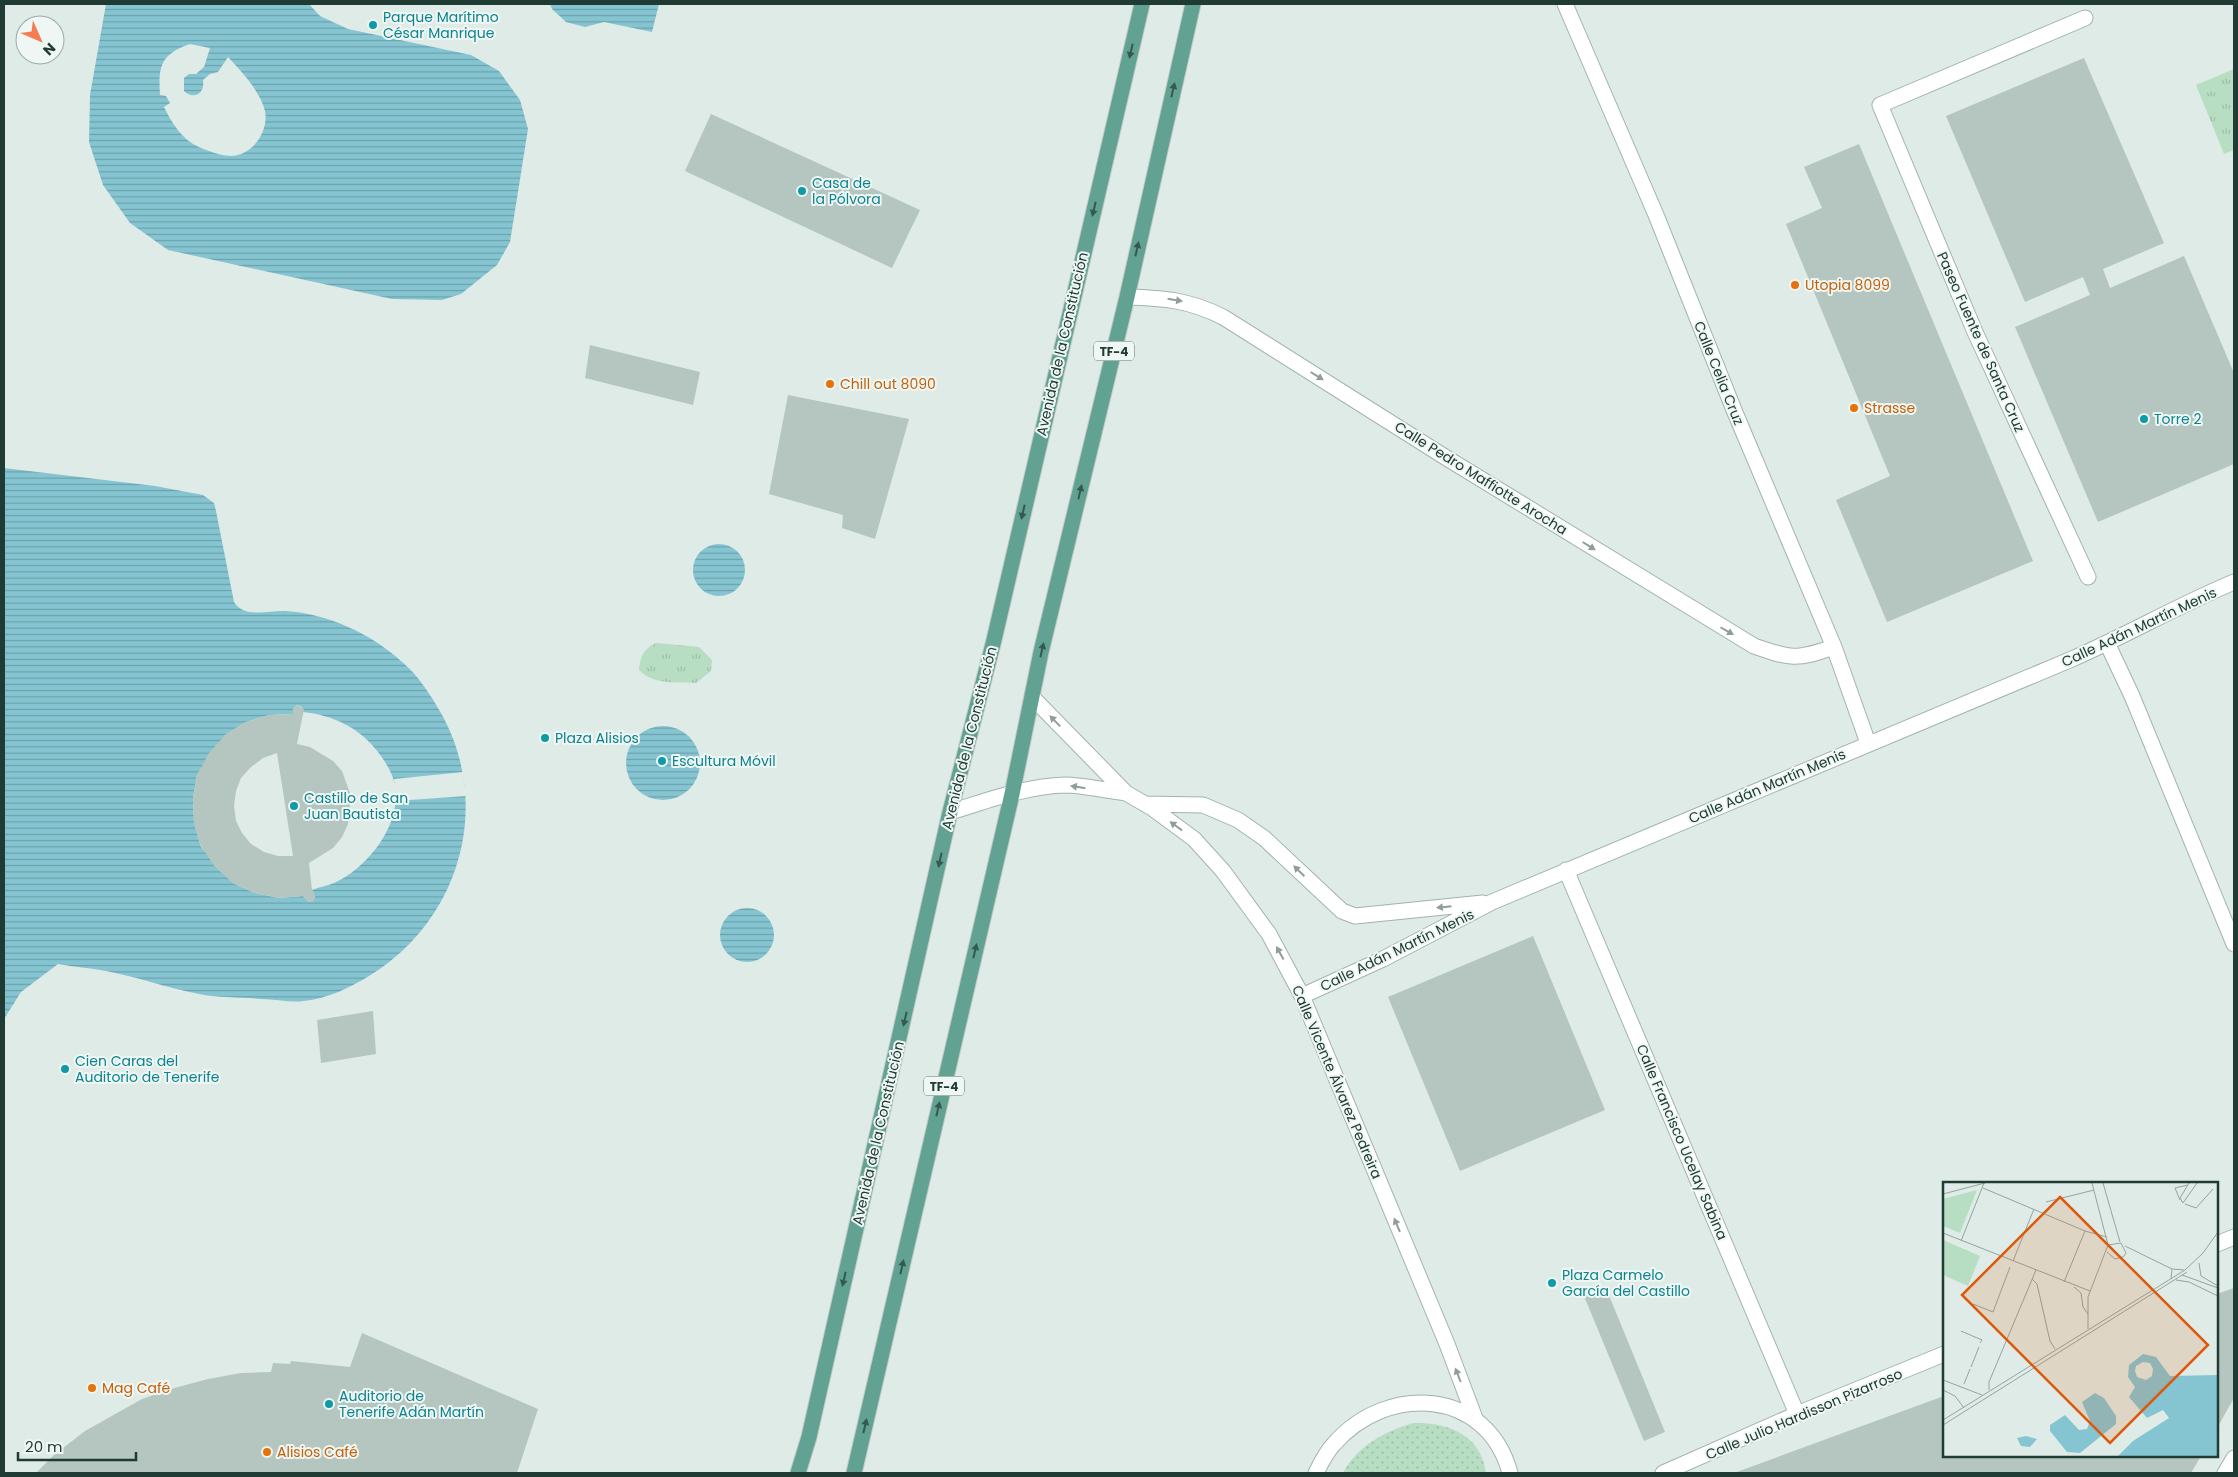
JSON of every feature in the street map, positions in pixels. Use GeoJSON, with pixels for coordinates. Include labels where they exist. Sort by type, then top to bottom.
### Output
{"type":"FeatureCollection","features":[{"type":"Feature","properties":{"kind":"main road","name":"Avenida de la Constitución"},"geometry":{"type":"LineString","coordinates":[[798,1473],[810,1438],[950,812],[994,640],[1142,4]]}},
{"type":"Feature","properties":{"kind":"main road","name":"TF-4"},"geometry":{"type":"LineString","coordinates":[[854,1473],[1012,794],[1041,652],[1127,297],[1193,4]]}},
{"type":"Feature","properties":{"kind":"main road"},"geometry":{"type":"LineString","coordinates":[[808,1473],[810,1438]]}},
{"type":"Feature","properties":{"kind":"street","name":"Calle Celia Cruz"},"geometry":{"type":"LineString","coordinates":[[1565,4],[1656,215],[1734,410],[1834,647],[1868,743]]}},
{"type":"Feature","properties":{"kind":"street","name":"Paseo Fuente de Santa Cruz"},"geometry":{"type":"LineString","coordinates":[[2085,18],[1880,104],[1975,332],[2088,577]]}},
{"type":"Feature","properties":{"kind":"street","name":"Calle Pedro Maffiotte Arocha"},"geometry":{"type":"LineString","coordinates":[[1127,297],[1169,299],[1186,302],[1202,307],[1222,317],[1471,473],[1754,646],[1777,654],[1797,657],[1805,657],[1834,647]]}},
{"type":"Feature","properties":{"kind":"street","name":"Calle Adán Martín Menis"},"geometry":{"type":"LineString","coordinates":[[1302,996],[1383,959],[1492,902],[2107,644],[2186,602],[2234,582]]}},
{"type":"Feature","properties":{"kind":"street"},"geometry":{"type":"LineString","coordinates":[[2107,644],[2132,696],[2234,944]]}},
{"type":"Feature","properties":{"kind":"street","name":"Calle Vicente Álvarez Pedreira"},"geometry":{"type":"LineString","coordinates":[[1033,698],[1126,793],[1145,804],[1194,839],[1213,858],[1247,901],[1269,934],[1302,996],[1447,1344],[1476,1421]]}},
{"type":"Feature","properties":{"kind":"street","name":"Calle Vicente Álvarez Pedreira"},"geometry":{"type":"LineString","coordinates":[[950,812],[1012,794],[1065,785],[1126,793]]}},
{"type":"Feature","properties":{"kind":"street"},"geometry":{"type":"LineString","coordinates":[[1145,804],[1203,806],[1238,820],[1264,838],[1342,911],[1355,916],[1492,902]]}},
{"type":"Feature","properties":{"kind":"street","name":"Calle Francisco Ucelay Sabina"},"geometry":{"type":"LineString","coordinates":[[1566,870],[1797,1414]]}},
{"type":"Feature","properties":{"kind":"street"},"geometry":{"type":"LineString","coordinates":[[2218,1244],[2234,1237]]}},
{"type":"Feature","properties":{"kind":"street","name":"Calle Julio Hardisson Pizarroso"},"geometry":{"type":"LineString","coordinates":[[1663,1473],[1797,1414],[1943,1354]]}},
{"type":"Feature","properties":{"kind":"street"},"geometry":{"type":"LineString","coordinates":[[1316,1473],[1334,1444],[1354,1425],[1376,1412],[1407,1403],[1429,1403],[1450,1406],[1476,1421],[1500,1448],[1510,1473]]}},
{"type":"Feature","properties":{"kind":"street"},"geometry":{"type":"LineString","coordinates":[[2225,1473],[2234,1458]]}},
{"type":"Feature","properties":{"kind":"green space"},"geometry":{"type":"Polygon","coordinates":[[[2234,69],[2234,150],[2224,154],[2196,85],[2234,69]]]}},
{"type":"Feature","properties":{"kind":"green space"},"geometry":{"type":"Polygon","coordinates":[[[656,643],[699,647],[712,660],[711,671],[696,683],[666,682],[645,675],[639,670],[643,654],[656,643]]]}},
{"type":"Feature","properties":{"kind":"green space"},"geometry":{"type":"Polygon","coordinates":[[[1414,1423],[1439,1425],[1461,1433],[1477,1449],[1483,1460],[1486,1473],[1343,1473],[1349,1463],[1364,1447],[1382,1435],[1414,1423]]]}},
{"type":"Feature","properties":{"kind":"water"},"geometry":{"type":"Polygon","coordinates":[[[106,4],[309,4],[320,16],[348,29],[471,55],[499,71],[520,100],[528,129],[510,242],[497,265],[461,294],[442,300],[392,299],[168,250],[130,223],[103,185],[89,142],[90,95],[106,4]],[[190,44],[167,57],[161,69],[160,95],[166,96],[170,103],[164,107],[174,125],[187,140],[215,153],[228,156],[240,155],[253,147],[258,141],[266,119],[259,96],[239,69],[228,57],[218,72],[210,74],[203,80],[201,92],[191,95],[184,91],[184,78],[189,74],[196,74],[204,67],[210,48],[190,44]]]}},
{"type":"Feature","properties":{"kind":"water"},"geometry":{"type":"Polygon","coordinates":[[[550,4],[659,4],[652,32],[604,22],[585,27],[566,22],[552,9],[550,4]]]}},
{"type":"Feature","properties":{"kind":"water"},"geometry":{"type":"Polygon","coordinates":[[[4,468],[155,486],[203,495],[214,503],[234,602],[238,607],[250,612],[286,611],[302,613],[348,627],[389,651],[413,672],[423,685],[441,713],[457,749],[464,786],[465,823],[459,859],[445,893],[426,925],[400,953],[369,976],[330,995],[313,1000],[299,1001],[214,996],[187,992],[106,971],[58,964],[21,992],[4,1019],[4,468]],[[297,705],[293,709],[293,714],[269,715],[246,722],[225,735],[197,775],[193,799],[194,823],[201,847],[233,883],[255,893],[279,898],[303,896],[309,902],[312,902],[315,897],[312,890],[334,883],[347,876],[372,854],[390,825],[395,809],[396,793],[393,778],[387,765],[363,736],[345,724],[325,716],[303,712],[302,707],[297,705]]]}},
{"type":"Feature","properties":{"kind":"water"},"geometry":{"type":"Polygon","coordinates":[[[714,544],[724,544],[733,548],[741,556],[745,570],[741,584],[733,592],[724,596],[714,596],[705,592],[697,584],[693,575],[693,565],[697,556],[705,548],[714,544]]]}},
{"type":"Feature","properties":{"kind":"water"},"geometry":{"type":"Polygon","coordinates":[[[663,726],[684,732],[694,742],[700,763],[694,784],[684,794],[663,800],[642,794],[632,784],[626,763],[632,742],[642,732],[663,726]]]}},
{"type":"Feature","properties":{"kind":"water"},"geometry":{"type":"Polygon","coordinates":[[[747,908],[757,910],[766,916],[772,925],[774,935],[772,945],[766,954],[757,960],[747,962],[737,960],[728,954],[722,945],[720,935],[722,925],[728,916],[737,910],[747,908]]]}},
{"type":"Feature","properties":{"kind":"pier"},"geometry":{"type":"Polygon","coordinates":[[[463,772],[466,796],[396,801],[394,779],[463,772]]]}},
{"type":"Feature","properties":{"kind":"building"},"geometry":{"type":"Polygon","coordinates":[[[2084,58],[2164,243],[2103,269],[2110,288],[2184,256],[2234,373],[2234,464],[2098,522],[2015,327],[2090,295],[2083,277],[2025,302],[1946,116],[2084,58]]]}},
{"type":"Feature","properties":{"kind":"building","name":"Casa de la Pólvora"},"geometry":{"type":"Polygon","coordinates":[[[711,114],[920,210],[892,268],[685,171],[711,114]]]}},
{"type":"Feature","properties":{"kind":"building"},"geometry":{"type":"Polygon","coordinates":[[[1859,144],[2033,561],[1887,622],[1836,500],[1890,476],[1786,224],[1822,208],[1804,167],[1859,144]]]}},
{"type":"Feature","properties":{"kind":"building"},"geometry":{"type":"Polygon","coordinates":[[[590,345],[700,372],[693,405],[585,378],[590,345]]]}},
{"type":"Feature","properties":{"kind":"building"},"geometry":{"type":"Polygon","coordinates":[[[788,395],[909,419],[875,539],[842,528],[843,515],[769,494],[788,395]]]}},
{"type":"Feature","properties":{"kind":"building"},"geometry":{"type":"Polygon","coordinates":[[[297,705],[304,709],[297,744],[310,747],[333,761],[342,771],[351,796],[348,824],[342,837],[333,848],[309,863],[312,890],[315,897],[312,902],[309,902],[303,896],[279,898],[255,893],[233,883],[215,867],[201,846],[194,824],[193,799],[197,775],[209,753],[225,735],[246,722],[269,715],[293,714],[293,709],[297,705]],[[277,753],[263,758],[241,778],[236,791],[234,806],[236,821],[242,833],[251,844],[264,852],[278,856],[293,856],[277,753]]]}},
{"type":"Feature","properties":{"kind":"building"},"geometry":{"type":"Polygon","coordinates":[[[1533,936],[1605,1110],[1460,1171],[1388,997],[1533,936]]]}},
{"type":"Feature","properties":{"kind":"building"},"geometry":{"type":"Polygon","coordinates":[[[373,1011],[376,1054],[321,1063],[317,1020],[373,1011]]]}},
{"type":"Feature","properties":{"kind":"building"},"geometry":{"type":"Polygon","coordinates":[[[1606,1288],[1665,1432],[1644,1441],[1584,1296],[1606,1288]]]}},
{"type":"Feature","properties":{"kind":"building"},"geometry":{"type":"Polygon","coordinates":[[[2234,1288],[2234,1398],[2218,1426],[2218,1294],[2234,1288]]]}},
{"type":"Feature","properties":{"kind":"building","name":"Auditorio de Tenerife Adán Martín"},"geometry":{"type":"Polygon","coordinates":[[[362,1333],[538,1409],[517,1473],[36,1473],[54,1455],[85,1431],[142,1399],[171,1389],[208,1379],[241,1373],[271,1372],[273,1363],[290,1364],[291,1361],[350,1367],[362,1333]]]}},
{"type":"Feature","properties":{"kind":"building"},"geometry":{"type":"Polygon","coordinates":[[[1943,1396],[1943,1457],[2200,1457],[2191,1473],[1734,1473],[1943,1396]]]}},
{"type":"Feature","properties":{"kind":"place","name":"Parque Marítimo César Manrique"},"geometry":{"type":"Point","coordinates":[373,25]}},
{"type":"Feature","properties":{"kind":"place","name":"Casa de la Pólvora"},"geometry":{"type":"Point","coordinates":[802,191]}},
{"type":"Feature","properties":{"kind":"place","name":"Utopia 8099"},"geometry":{"type":"Point","coordinates":[1795,285]}},
{"type":"Feature","properties":{"kind":"place","name":"Chill out 8090"},"geometry":{"type":"Point","coordinates":[830,384]}},
{"type":"Feature","properties":{"kind":"place","name":"Strasse"},"geometry":{"type":"Point","coordinates":[1854,408]}},
{"type":"Feature","properties":{"kind":"place","name":"Torre 2"},"geometry":{"type":"Point","coordinates":[2144,419]}},
{"type":"Feature","properties":{"kind":"place","name":"Plaza Alisios"},"geometry":{"type":"Point","coordinates":[545,738]}},
{"type":"Feature","properties":{"kind":"place","name":"Escultura Móvil"},"geometry":{"type":"Point","coordinates":[662,761]}},
{"type":"Feature","properties":{"kind":"place","name":"Castillo de San Juan Bautista"},"geometry":{"type":"Point","coordinates":[294,806]}},
{"type":"Feature","properties":{"kind":"place","name":"Cien Caras del Auditorio de Tenerife"},"geometry":{"type":"Point","coordinates":[65,1069]}},
{"type":"Feature","properties":{"kind":"place","name":"Plaza Carmelo García del Castillo"},"geometry":{"type":"Point","coordinates":[1552,1283]}},
{"type":"Feature","properties":{"kind":"place","name":"Mag Café"},"geometry":{"type":"Point","coordinates":[92,1388]}},
{"type":"Feature","properties":{"kind":"place","name":"Auditorio de Tenerife Adán Martín"},"geometry":{"type":"Point","coordinates":[329,1404]}},
{"type":"Feature","properties":{"kind":"place","name":"Alisios Café"},"geometry":{"type":"Point","coordinates":[267,1452]}}]}
